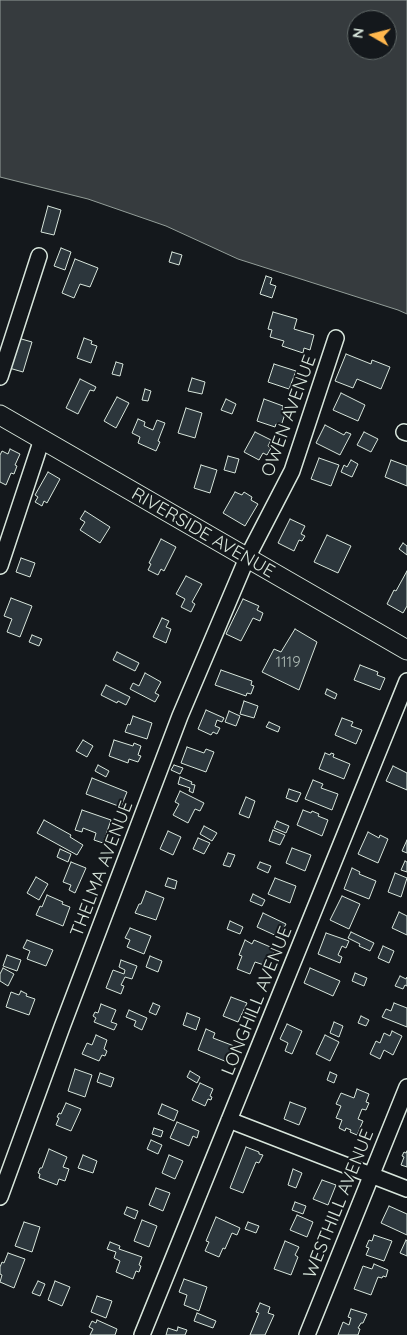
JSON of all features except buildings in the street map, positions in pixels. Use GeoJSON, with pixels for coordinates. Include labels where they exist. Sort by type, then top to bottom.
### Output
{"type":"FeatureCollection","features":[{"type":"Feature","properties":{"kind":"main road","name":"RIVERSIDE AVENUE"},"geometry":{"type":"LineString","coordinates":[[0,415],[407,650]]}},
{"type":"Feature","properties":{"kind":"street"},"geometry":{"type":"LineString","coordinates":[[0,377],[39,256]]}},
{"type":"Feature","properties":{"kind":"street","name":"OWEN AVENUE"},"geometry":{"type":"LineString","coordinates":[[247,558],[292,472],[336,338]]}},
{"type":"Feature","properties":{"kind":"street"},"geometry":{"type":"LineString","coordinates":[[0,566],[42,440]]}},
{"type":"Feature","properties":{"kind":"street","name":"THELMA AVENUE"},"geometry":{"type":"LineString","coordinates":[[0,1197],[62,1027],[180,716],[247,558]]}},
{"type":"Feature","properties":{"kind":"street","name":"LONGHILL AVENUE"},"geometry":{"type":"LineString","coordinates":[[142,1335],[407,681]]}},
{"type":"Feature","properties":{"kind":"street","name":"WESTHILL AVENUE"},"geometry":{"type":"LineString","coordinates":[[306,1335],[407,1087]]}},
{"type":"Feature","properties":{"kind":"street"},"geometry":{"type":"LineString","coordinates":[[229,1120],[407,1189]]}},
{"type":"Feature","properties":{"kind":"shaded area"},"geometry":{"type":"Polygon","coordinates":[[[0,0],[407,0],[407,314],[238,259],[166,226],[88,199],[0,177],[0,0]]]}}]}
